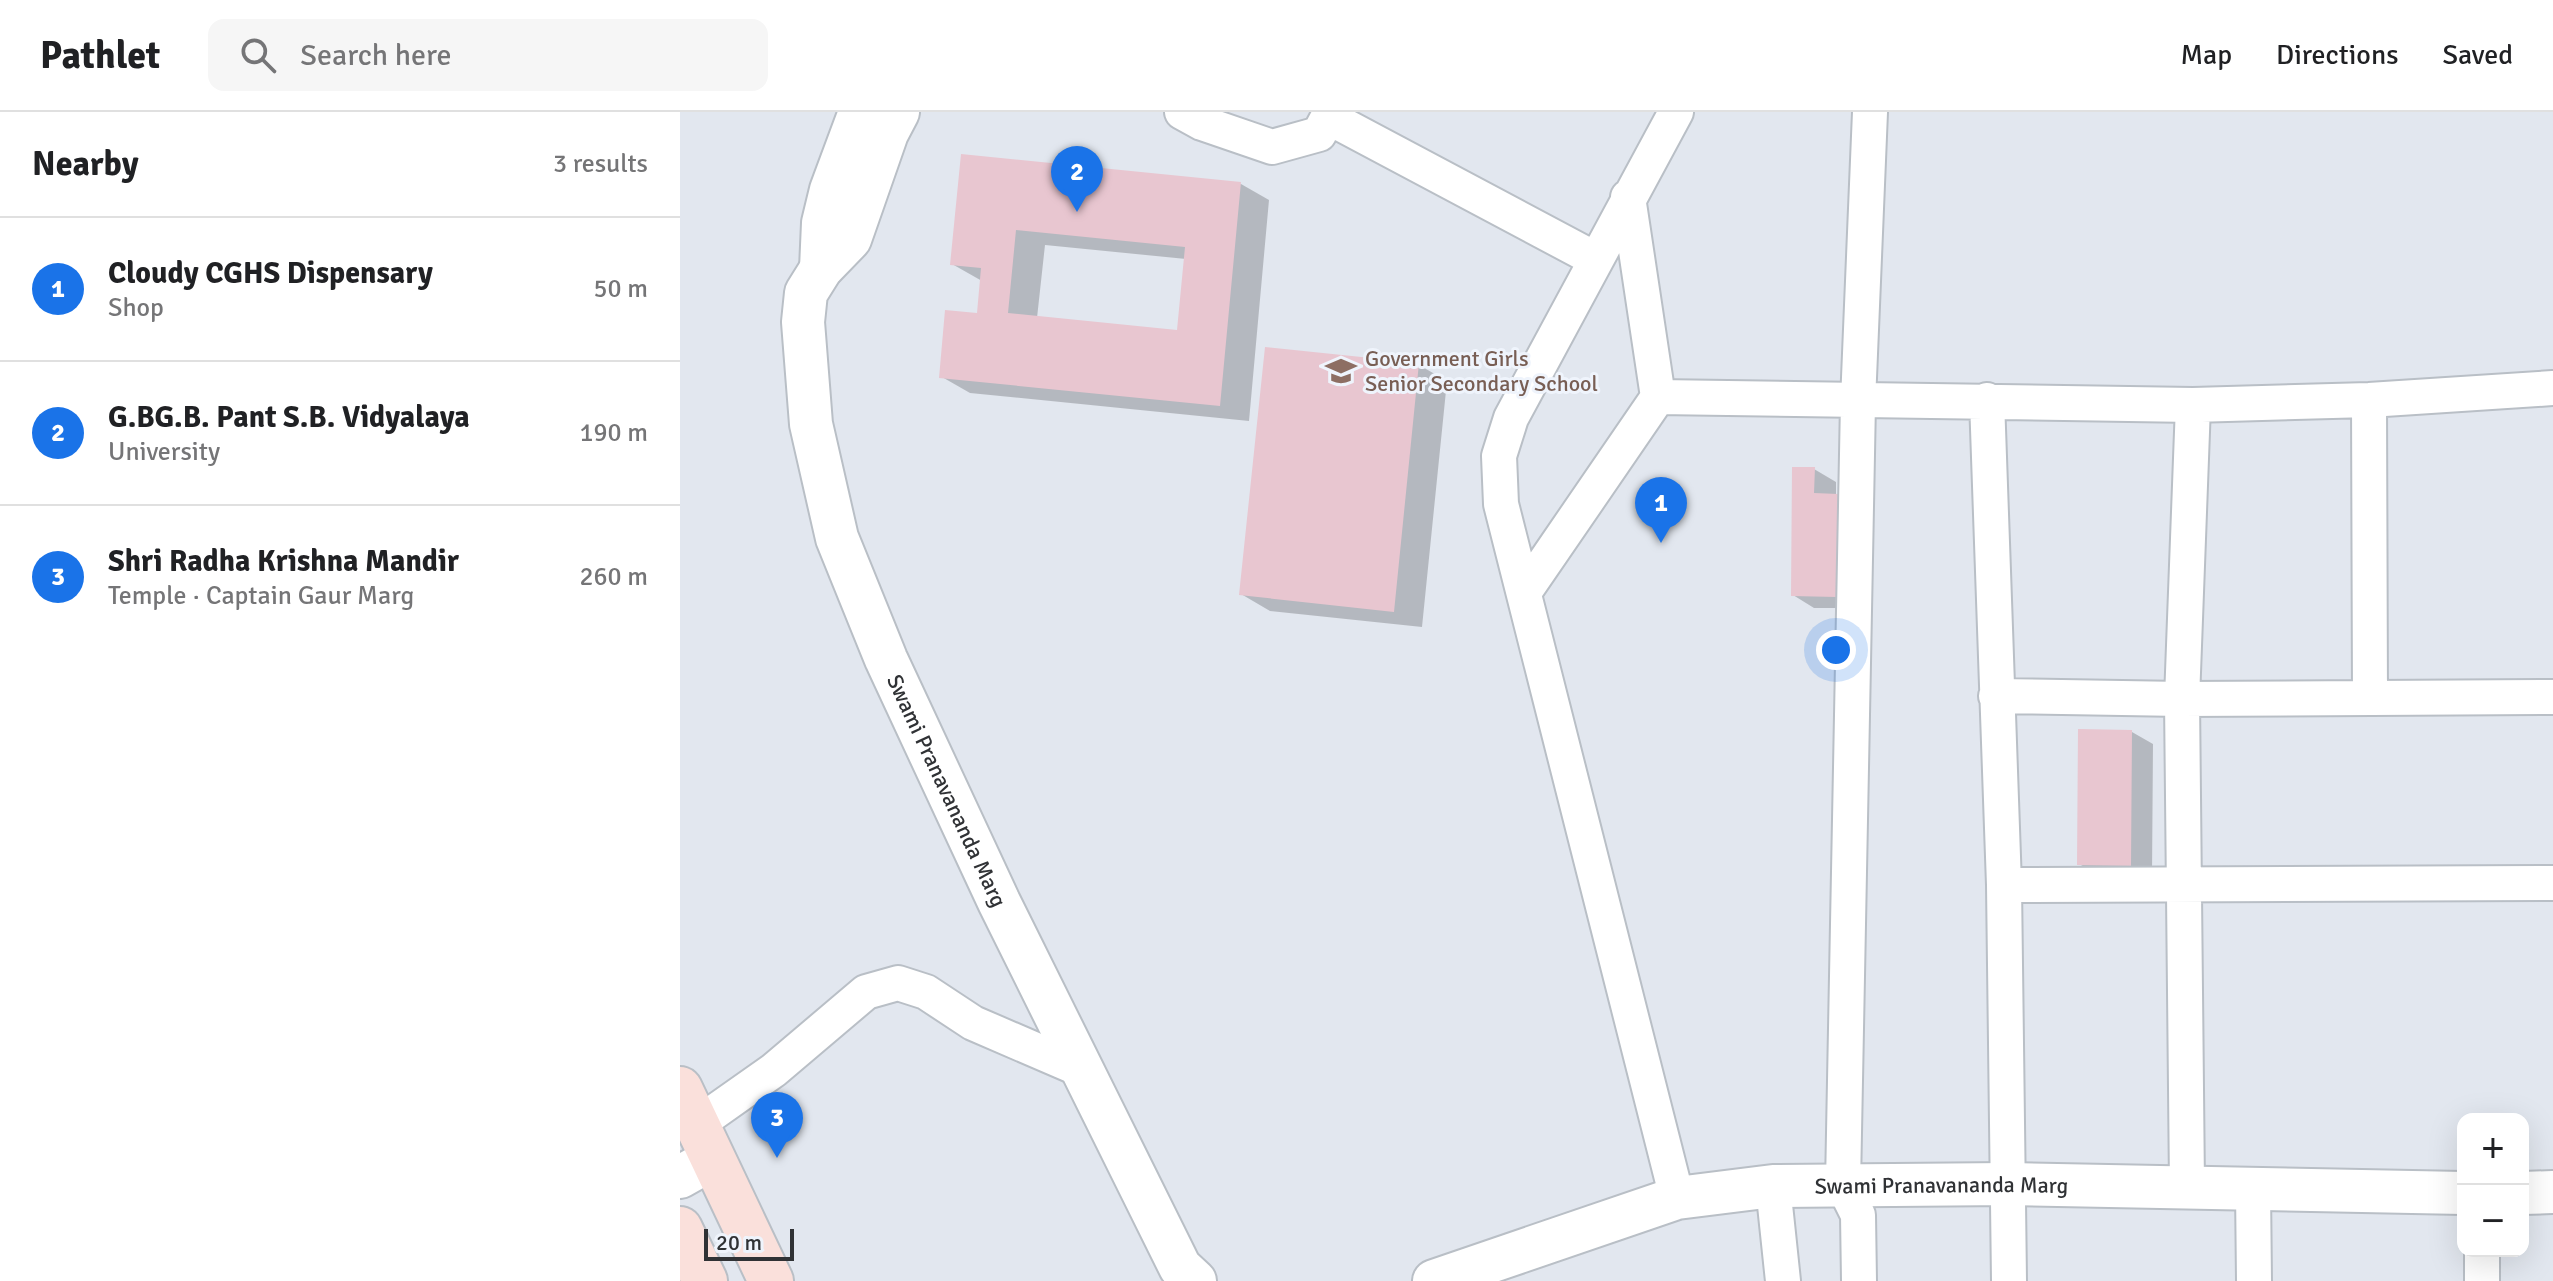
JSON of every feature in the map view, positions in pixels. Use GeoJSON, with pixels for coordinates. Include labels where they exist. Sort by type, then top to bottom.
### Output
{"type":"FeatureCollection","features":[{"type":"Feature","properties":{"kind":"main road"},"geometry":{"type":"LineString","coordinates":[[690,1137],[771,1281]]}},
{"type":"Feature","properties":{"kind":"main road"},"geometry":{"type":"LineString","coordinates":[[680,1229],[705,1281]]}},
{"type":"Feature","properties":{"kind":"street","name":"Swami Pranavananda Marg"},"geometry":{"type":"LineString","coordinates":[[821,269],[823,223],[831,190],[860,112]]}},
{"type":"Feature","properties":{"kind":"street","name":"Swami Pranavananda Marg"},"geometry":{"type":"LineString","coordinates":[[898,112],[881,147],[850,239],[821,269],[806,293],[803,322],[811,424],[837,538],[899,687],[999,902],[1180,1267],[1195,1281]]}},
{"type":"Feature","properties":{"kind":"street"},"geometry":{"type":"LineString","coordinates":[[1182,112],[1202,123],[1272,147],[1319,134],[1328,117],[1595,259]]}},
{"type":"Feature","properties":{"kind":"street"},"geometry":{"type":"LineString","coordinates":[[1676,112],[1511,418],[1499,456],[1501,504],[1677,1198]]}},
{"type":"Feature","properties":{"kind":"street"},"geometry":{"type":"LineString","coordinates":[[1859,1281],[1858,1215],[1843,1185],[1858,402],[1870,112]]}},
{"type":"Feature","properties":{"kind":"street"},"geometry":{"type":"LineString","coordinates":[[1525,591],[1658,397],[1628,197]]}},
{"type":"Feature","properties":{"kind":"street"},"geometry":{"type":"LineString","coordinates":[[1658,397],[2193,405],[2369,400],[2553,388]]}},
{"type":"Feature","properties":{"kind":"street"},"geometry":{"type":"LineString","coordinates":[[1987,400],[2004,885],[2009,1281]]}},
{"type":"Feature","properties":{"kind":"street"},"geometry":{"type":"LineString","coordinates":[[2369,400],[2370,698]]}},
{"type":"Feature","properties":{"kind":"street"},"geometry":{"type":"LineString","coordinates":[[2187,1186],[2182,699],[2193,405]]}},
{"type":"Feature","properties":{"kind":"street"},"geometry":{"type":"LineString","coordinates":[[1996,696],[2182,699],[2553,697]]}},
{"type":"Feature","properties":{"kind":"street"},"geometry":{"type":"LineString","coordinates":[[2004,885],[2553,883]]}},
{"type":"Feature","properties":{"kind":"street"},"geometry":{"type":"LineString","coordinates":[[690,1137],[866,992],[898,983],[926,992],[973,1023],[1082,1070]]}},
{"type":"Feature","properties":{"kind":"street","name":"Swami Pranavananda Marg"},"geometry":{"type":"LineString","coordinates":[[1434,1281],[1500,1270],[1677,1198],[1773,1186],[2008,1184],[2457,1193]]}},
{"type":"Feature","properties":{"kind":"street"},"geometry":{"type":"LineString","coordinates":[[1773,1186],[1783,1281]]}},
{"type":"Feature","properties":{"kind":"street"},"geometry":{"type":"LineString","coordinates":[[2253,1189],[2254,1281]]}},
{"type":"Feature","properties":{"kind":"street"},"geometry":{"type":"LineString","coordinates":[[2529,1193],[2553,1192]]}},
{"type":"Feature","properties":{"kind":"street"},"geometry":{"type":"LineString","coordinates":[[2482,1257],[2482,1281]]}},
{"type":"Feature","properties":{"kind":"building"},"geometry":{"type":"Polygon","coordinates":[[[961,154],[1241,182],[1220,406],[939,378],[945,310],[977,313],[981,268],[950,265],[961,154]],[[1016,230],[1008,313],[1177,330],[1185,247],[1016,230]]]}},
{"type":"Feature","properties":{"kind":"building"},"geometry":{"type":"Polygon","coordinates":[[[1265,347],[1419,363],[1394,612],[1239,595],[1265,347]]]}},
{"type":"Feature","properties":{"kind":"building"},"geometry":{"type":"Polygon","coordinates":[[[1792,467],[1815,467],[1814,493],[1838,494],[1837,597],[1791,596],[1792,467]]]}},
{"type":"Feature","properties":{"kind":"building"},"geometry":{"type":"Polygon","coordinates":[[[2078,729],[2132,730],[2131,866],[2077,865],[2078,729]]]}},
{"type":"Feature","properties":{"kind":"place","name":"G.BG.B. Pant S.B. Vidyalaya"},"geometry":{"type":"Point","coordinates":[1077,212]}},
{"type":"Feature","properties":{"kind":"place","name":"Government Girls Senior Secondary School"},"geometry":{"type":"Point","coordinates":[1341,371]}},
{"type":"Feature","properties":{"kind":"place","name":"Cloudy CGHS Dispensary"},"geometry":{"type":"Point","coordinates":[1661,543]}},
{"type":"Feature","properties":{"kind":"place","name":"Shri Radha Krishna Mandir"},"geometry":{"type":"Point","coordinates":[777,1158]}}]}
